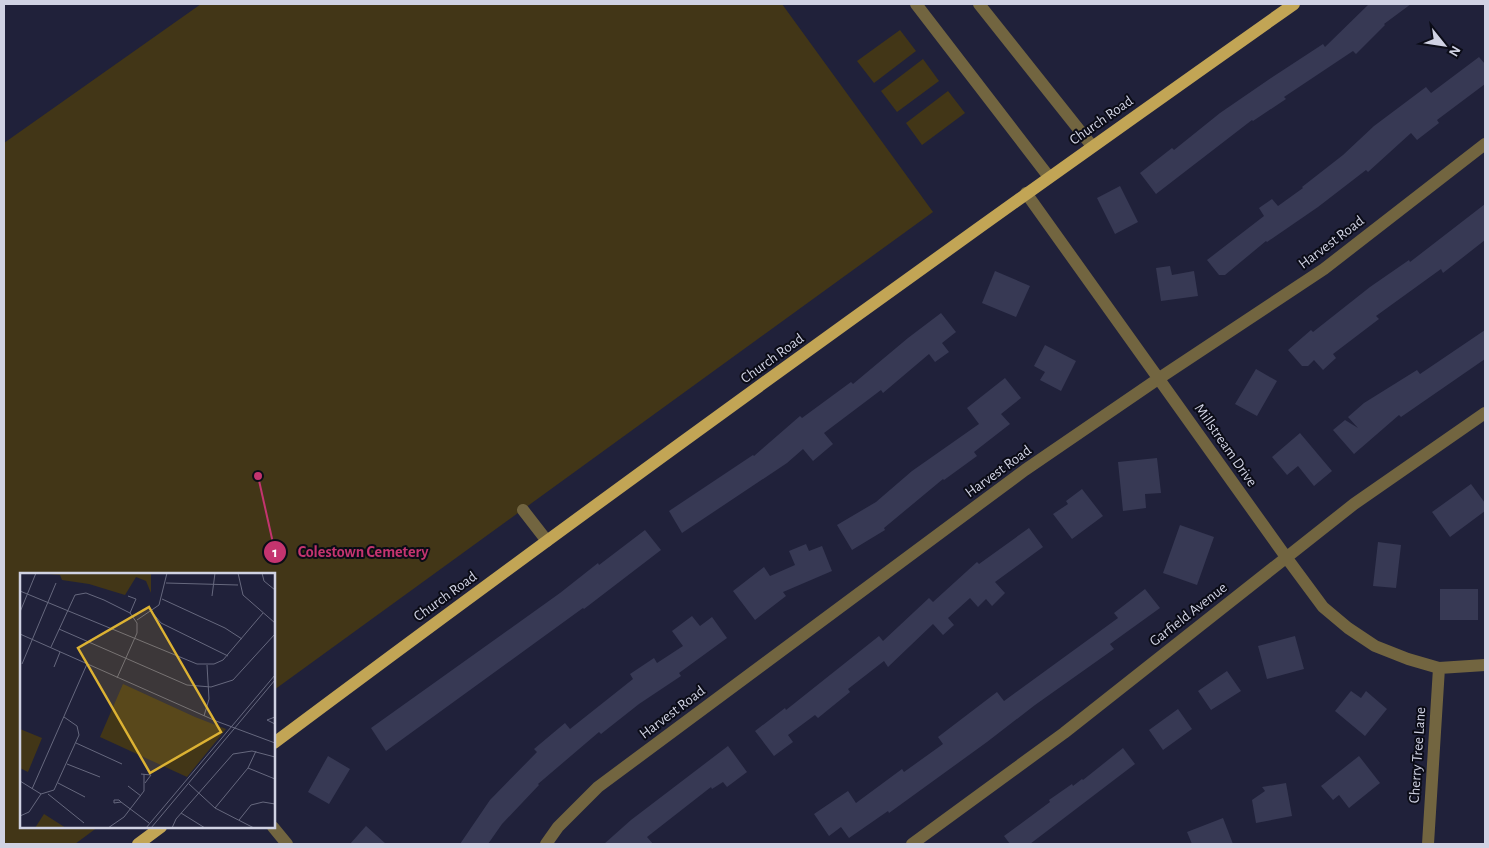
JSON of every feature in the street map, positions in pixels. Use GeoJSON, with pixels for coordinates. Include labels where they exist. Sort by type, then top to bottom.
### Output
{"type":"FeatureCollection","features":[{"type":"Feature","properties":{"kind":"main road","name":"Church Road"},"geometry":{"type":"LineString","coordinates":[[275,742],[547,541],[1026,193],[1294,4]]}},
{"type":"Feature","properties":{"kind":"main road"},"geometry":{"type":"LineString","coordinates":[[138,844],[160,828]]}},
{"type":"Feature","properties":{"kind":"street"},"geometry":{"type":"LineString","coordinates":[[916,4],[1049,177]]}},
{"type":"Feature","properties":{"kind":"street"},"geometry":{"type":"LineString","coordinates":[[980,4],[1092,146]]}},
{"type":"Feature","properties":{"kind":"street","name":"Harvest Road"},"geometry":{"type":"LineString","coordinates":[[546,844],[558,827],[598,787],[1026,470],[1158,379],[1324,269],[1485,144]]}},
{"type":"Feature","properties":{"kind":"street","name":"Millstream Drive"},"geometry":{"type":"LineString","coordinates":[[1026,193],[1286,558],[1323,607],[1348,628],[1375,646],[1408,659],[1439,668],[1485,665]]}},
{"type":"Feature","properties":{"kind":"street","name":"Garfield Avenue"},"geometry":{"type":"LineString","coordinates":[[912,844],[1064,732],[1354,504],[1485,413]]}},
{"type":"Feature","properties":{"kind":"street"},"geometry":{"type":"LineString","coordinates":[[523,510],[547,541]]}},
{"type":"Feature","properties":{"kind":"street","name":"Cherry Tree Lane"},"geometry":{"type":"LineString","coordinates":[[1428,844],[1439,668]]}},
{"type":"Feature","properties":{"kind":"street"},"geometry":{"type":"LineString","coordinates":[[274,828],[287,844]]}},
{"type":"Feature","properties":{"kind":"shaded area"},"geometry":{"type":"Polygon","coordinates":[[[201,4],[782,4],[933,212],[275,689],[275,573],[20,573],[20,828],[97,828],[75,844],[4,844],[4,143],[201,4]]]}},
{"type":"Feature","properties":{"kind":"shaded area"},"geometry":{"type":"Polygon","coordinates":[[[900,30],[916,51],[874,83],[857,61],[900,30]]]}},
{"type":"Feature","properties":{"kind":"shaded area"},"geometry":{"type":"Polygon","coordinates":[[[923,59],[939,81],[897,112],[881,91],[923,59]]]}},
{"type":"Feature","properties":{"kind":"shaded area"},"geometry":{"type":"Polygon","coordinates":[[[948,91],[965,113],[922,145],[906,123],[948,91]]]}},
{"type":"Feature","properties":{"kind":"building"},"geometry":{"type":"Polygon","coordinates":[[[1369,4],[1411,4],[1384,24],[1356,54],[1353,51],[1284,97],[1286,99],[1252,120],[1156,194],[1140,173],[1172,148],[1174,150],[1220,113],[1271,78],[1323,44],[1325,47],[1369,4]]]}},
{"type":"Feature","properties":{"kind":"building"},"geometry":{"type":"Polygon","coordinates":[[[1479,57],[1485,64],[1485,84],[1437,120],[1439,123],[1417,140],[1411,133],[1368,172],[1366,170],[1318,207],[1266,241],[1225,275],[1219,275],[1207,260],[1264,216],[1259,208],[1272,199],[1278,206],[1343,155],[1374,126],[1426,87],[1431,93],[1479,57]]]}},
{"type":"Feature","properties":{"kind":"building"},"geometry":{"type":"Polygon","coordinates":[[[1120,186],[1138,222],[1115,234],[1097,198],[1120,186]]]}},
{"type":"Feature","properties":{"kind":"building"},"geometry":{"type":"Polygon","coordinates":[[[1485,204],[1485,240],[1443,273],[1441,269],[1376,316],[1379,319],[1333,354],[1336,358],[1323,370],[1314,360],[1308,366],[1302,366],[1288,350],[1311,330],[1313,332],[1370,287],[1409,260],[1410,262],[1485,204]]]}},
{"type":"Feature","properties":{"kind":"building"},"geometry":{"type":"Polygon","coordinates":[[[1170,266],[1172,275],[1194,271],[1198,296],[1161,301],[1156,268],[1170,266]]]}},
{"type":"Feature","properties":{"kind":"building"},"geometry":{"type":"Polygon","coordinates":[[[995,271],[1030,286],[1016,317],[982,303],[995,271]]]}},
{"type":"Feature","properties":{"kind":"building"},"geometry":{"type":"Polygon","coordinates":[[[941,313],[956,332],[942,343],[949,352],[935,362],[929,354],[883,393],[881,390],[824,433],[833,444],[813,461],[803,449],[787,463],[682,533],[669,511],[754,456],[800,416],[802,418],[851,382],[853,384],[941,313]]]}},
{"type":"Feature","properties":{"kind":"building"},"geometry":{"type":"Polygon","coordinates":[[[1485,330],[1485,359],[1401,417],[1399,415],[1354,454],[1333,430],[1345,420],[1358,428],[1348,417],[1364,403],[1417,370],[1420,374],[1485,330]]]}},
{"type":"Feature","properties":{"kind":"building"},"geometry":{"type":"Polygon","coordinates":[[[1045,345],[1076,361],[1061,391],[1040,380],[1045,372],[1034,366],[1045,345]]]}},
{"type":"Feature","properties":{"kind":"building"},"geometry":{"type":"Polygon","coordinates":[[[1256,369],[1277,381],[1257,416],[1235,404],[1256,369]]]}},
{"type":"Feature","properties":{"kind":"building"},"geometry":{"type":"Polygon","coordinates":[[[1005,378],[1021,398],[1001,414],[1010,424],[974,452],[977,456],[943,479],[884,528],[885,530],[852,550],[837,525],[876,502],[912,471],[979,424],[967,408],[1005,378]]]}},
{"type":"Feature","properties":{"kind":"building"},"geometry":{"type":"Polygon","coordinates":[[[1300,433],[1332,471],[1314,486],[1298,466],[1287,475],[1272,457],[1300,433]]]}},
{"type":"Feature","properties":{"kind":"building"},"geometry":{"type":"Polygon","coordinates":[[[1157,458],[1161,493],[1145,494],[1146,508],[1123,511],[1118,462],[1157,458]]]}},
{"type":"Feature","properties":{"kind":"building"},"geometry":{"type":"Polygon","coordinates":[[[1471,484],[1485,503],[1485,511],[1450,537],[1432,512],[1471,484]]]}},
{"type":"Feature","properties":{"kind":"building"},"geometry":{"type":"Polygon","coordinates":[[[1082,489],[1103,516],[1072,539],[1053,514],[1068,504],[1066,501],[1082,489]]]}},
{"type":"Feature","properties":{"kind":"building"},"geometry":{"type":"Polygon","coordinates":[[[1180,525],[1214,537],[1197,585],[1163,573],[1180,525]]]}},
{"type":"Feature","properties":{"kind":"building"},"geometry":{"type":"Polygon","coordinates":[[[1029,528],[1043,547],[995,582],[1005,593],[992,606],[986,599],[978,607],[970,598],[948,618],[954,625],[943,635],[933,624],[888,667],[884,661],[848,689],[850,692],[818,718],[815,715],[788,735],[793,742],[774,756],[755,731],[785,708],[786,710],[879,636],[883,641],[929,598],[933,602],[977,562],[979,564],[1029,528]]]}},
{"type":"Feature","properties":{"kind":"building"},"geometry":{"type":"Polygon","coordinates":[[[645,530],[661,550],[584,609],[386,751],[371,728],[645,530]]]}},
{"type":"Feature","properties":{"kind":"building"},"geometry":{"type":"Polygon","coordinates":[[[1378,542],[1401,545],[1396,588],[1373,586],[1378,542]]]}},
{"type":"Feature","properties":{"kind":"building"},"geometry":{"type":"Polygon","coordinates":[[[806,544],[809,551],[822,546],[832,571],[783,592],[786,596],[755,620],[733,591],[764,567],[770,576],[795,565],[789,551],[806,544]]]}},
{"type":"Feature","properties":{"kind":"building"},"geometry":{"type":"Polygon","coordinates":[[[1145,589],[1160,608],[1110,644],[1114,649],[889,813],[888,811],[849,838],[841,827],[829,836],[814,814],[848,791],[856,803],[902,769],[904,772],[943,744],[938,737],[997,692],[1004,701],[1118,618],[1114,613],[1145,589]]]}},
{"type":"Feature","properties":{"kind":"building"},"geometry":{"type":"Polygon","coordinates":[[[1440,589],[1478,589],[1478,620],[1440,620],[1440,589]]]}},
{"type":"Feature","properties":{"kind":"building"},"geometry":{"type":"Polygon","coordinates":[[[692,616],[700,626],[712,617],[727,638],[679,673],[681,676],[639,704],[601,734],[599,732],[538,784],[502,824],[488,844],[460,844],[490,800],[537,752],[534,749],[565,723],[570,729],[633,679],[630,674],[654,658],[657,663],[683,646],[672,631],[692,616]]]}},
{"type":"Feature","properties":{"kind":"building"},"geometry":{"type":"Polygon","coordinates":[[[1295,636],[1304,669],[1267,679],[1258,646],[1295,636]]]}},
{"type":"Feature","properties":{"kind":"building"},"geometry":{"type":"Polygon","coordinates":[[[1227,671],[1241,691],[1211,710],[1198,691],[1227,671]]]}},
{"type":"Feature","properties":{"kind":"building"},"geometry":{"type":"Polygon","coordinates":[[[1351,691],[1361,698],[1366,691],[1387,709],[1365,736],[1335,711],[1351,691]]]}},
{"type":"Feature","properties":{"kind":"building"},"geometry":{"type":"Polygon","coordinates":[[[1178,709],[1192,729],[1163,750],[1149,730],[1178,709]]]}},
{"type":"Feature","properties":{"kind":"building"},"geometry":{"type":"Polygon","coordinates":[[[728,746],[747,772],[727,787],[723,782],[712,789],[711,787],[647,837],[653,844],[604,844],[631,820],[728,746]]]}},
{"type":"Feature","properties":{"kind":"building"},"geometry":{"type":"Polygon","coordinates":[[[1123,748],[1135,764],[1030,844],[1010,844],[1004,836],[1050,802],[1049,800],[1072,784],[1073,786],[1083,780],[1123,748]]]}},
{"type":"Feature","properties":{"kind":"building"},"geometry":{"type":"Polygon","coordinates":[[[328,756],[350,769],[329,804],[308,792],[328,756]]]}},
{"type":"Feature","properties":{"kind":"building"},"geometry":{"type":"Polygon","coordinates":[[[1359,756],[1380,783],[1349,808],[1339,795],[1333,800],[1321,786],[1359,756]]]}},
{"type":"Feature","properties":{"kind":"building"},"geometry":{"type":"Polygon","coordinates":[[[1286,783],[1292,816],[1256,823],[1252,800],[1265,791],[1262,787],[1286,783]]]}},
{"type":"Feature","properties":{"kind":"building"},"geometry":{"type":"Polygon","coordinates":[[[1223,818],[1233,844],[1192,844],[1187,832],[1223,818]]]}},
{"type":"Feature","properties":{"kind":"building"},"geometry":{"type":"Polygon","coordinates":[[[366,826],[386,844],[350,844],[366,826]]]}},
{"type":"Feature","properties":{"kind":"place","name":"Colestown Cemetery"},"geometry":{"type":"Point","coordinates":[258,476]}}]}
